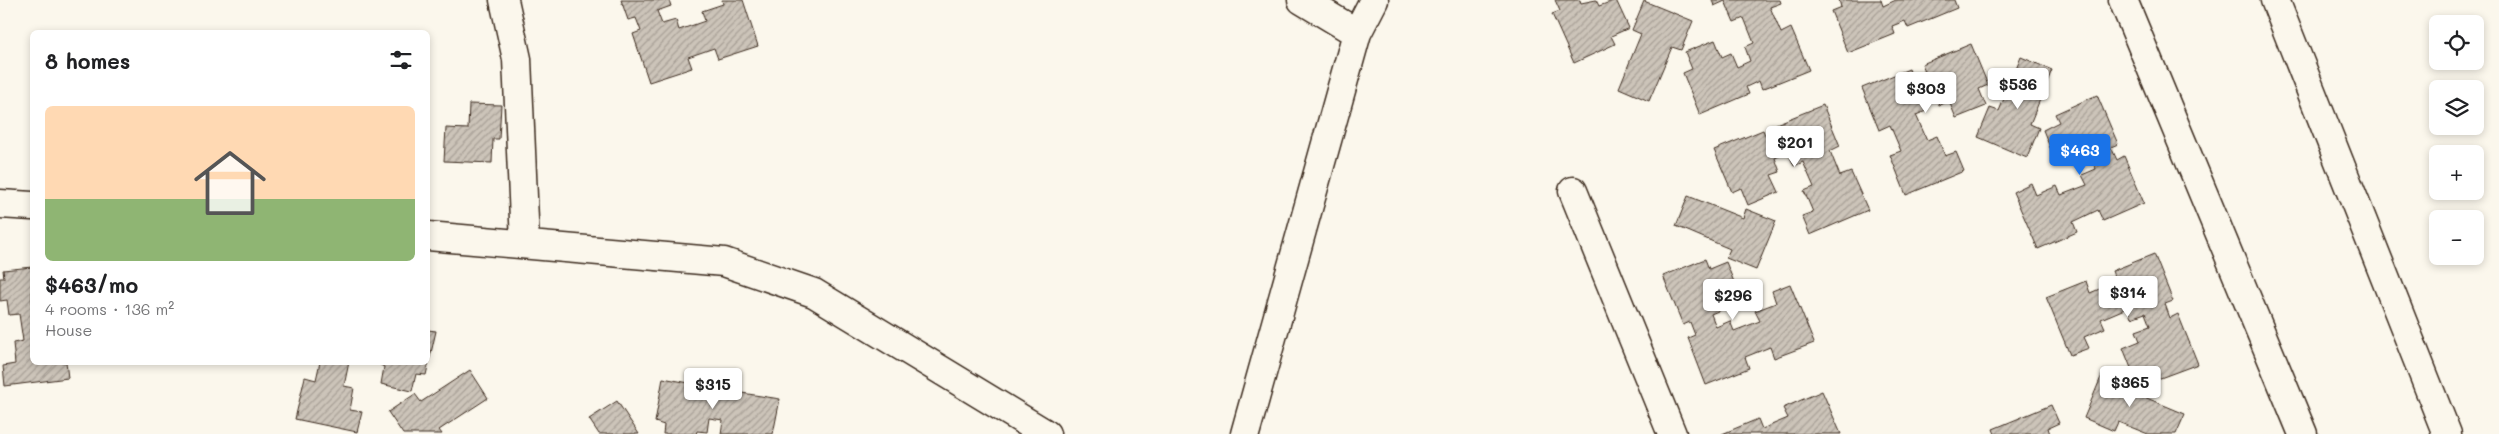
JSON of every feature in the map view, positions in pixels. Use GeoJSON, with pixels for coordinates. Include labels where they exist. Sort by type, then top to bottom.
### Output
{"type":"FeatureCollection","features":[{"type":"Feature","properties":{"kind":"street"},"geometry":{"type":"LineString","coordinates":[[504,0],[517,59],[525,243]]}},
{"type":"Feature","properties":{"kind":"street"},"geometry":{"type":"LineString","coordinates":[[1302,0],[1357,33]]}},
{"type":"Feature","properties":{"kind":"street"},"geometry":{"type":"LineString","coordinates":[[1245,434],[1357,33],[1374,0]]}},
{"type":"Feature","properties":{"kind":"street"},"geometry":{"type":"LineString","coordinates":[[2123,0],[2303,434]]}},
{"type":"Feature","properties":{"kind":"street"},"geometry":{"type":"LineString","coordinates":[[2275,0],[2447,434]]}},
{"type":"Feature","properties":{"kind":"street"},"geometry":{"type":"LineString","coordinates":[[1573,191],[1672,434]]}},
{"type":"Feature","properties":{"kind":"street"},"geometry":{"type":"LineString","coordinates":[[0,204],[30,206]]}},
{"type":"Feature","properties":{"kind":"street"},"geometry":{"type":"LineString","coordinates":[[430,236],[724,262],[814,293],[1046,434]]}},
{"type":"Feature","properties":{"kind":"building"},"geometry":{"type":"Polygon","coordinates":[[[621,0],[669,0],[671,6],[657,11],[662,24],[676,20],[679,30],[705,21],[702,11],[723,4],[722,0],[743,0],[758,46],[718,59],[714,48],[688,57],[692,68],[649,82],[633,34],[641,31],[636,18],[628,20],[621,0]]]}},
{"type":"Feature","properties":{"kind":"building"},"geometry":{"type":"Polygon","coordinates":[[[1555,0],[1580,0],[1581,3],[1596,0],[1599,6],[1616,0],[1629,28],[1611,36],[1615,44],[1574,63],[1552,14],[1560,11],[1555,0]]]}},
{"type":"Feature","properties":{"kind":"building"},"geometry":{"type":"Polygon","coordinates":[[[1712,0],[1780,0],[1781,3],[1770,7],[1781,33],[1791,28],[1809,70],[1762,89],[1759,81],[1746,87],[1749,94],[1700,115],[1683,73],[1692,69],[1685,52],[1715,40],[1722,57],[1731,53],[1737,67],[1750,61],[1745,47],[1754,43],[1744,18],[1734,22],[1725,1],[1714,6],[1712,0]]]}},
{"type":"Feature","properties":{"kind":"building"},"geometry":{"type":"Polygon","coordinates":[[[1839,0],[1881,0],[1883,6],[1896,0],[1954,0],[1957,8],[1908,28],[1905,21],[1892,26],[1895,34],[1848,53],[1831,11],[1841,7],[1839,0]]]}},
{"type":"Feature","properties":{"kind":"building"},"geometry":{"type":"Polygon","coordinates":[[[1644,1],[1693,21],[1681,50],[1672,47],[1649,101],[1619,88],[1641,34],[1632,30],[1644,1]]]}},
{"type":"Feature","properties":{"kind":"building"},"geometry":{"type":"Polygon","coordinates":[[[1971,44],[1988,85],[1979,89],[1986,106],[1956,118],[1949,101],[1939,105],[1934,91],[1921,97],[1926,111],[1916,115],[1927,140],[1937,136],[1945,156],[1956,152],[1964,171],[1906,195],[1890,155],[1901,151],[1890,125],[1879,130],[1862,88],[1909,69],[1912,77],[1925,71],[1922,64],[1971,44]]]}},
{"type":"Feature","properties":{"kind":"building"},"geometry":{"type":"Polygon","coordinates":[[[2021,57],[2052,70],[2030,124],[2039,128],[2027,158],[1978,137],[1990,108],[1999,111],[2021,57]]]}},
{"type":"Feature","properties":{"kind":"building"},"geometry":{"type":"Polygon","coordinates":[[[2097,95],[2118,144],[2111,147],[2117,160],[2124,156],[2144,203],[2103,221],[2098,210],[2073,222],[2077,232],[2038,249],[2013,192],[2031,183],[2036,195],[2057,186],[2061,195],[2087,185],[2082,175],[2096,169],[2090,156],[2077,162],[2073,152],[2055,160],[2043,130],[2059,122],[2055,114],[2097,95]]]}},
{"type":"Feature","properties":{"kind":"building"},"geometry":{"type":"Polygon","coordinates":[[[469,104],[501,105],[499,139],[493,139],[492,163],[444,161],[446,128],[468,129],[469,104]]]}},
{"type":"Feature","properties":{"kind":"building"},"geometry":{"type":"Polygon","coordinates":[[[1823,105],[1840,146],[1830,151],[1840,176],[1851,172],[1868,210],[1810,235],[1802,216],[1813,212],[1804,191],[1814,187],[1803,162],[1794,166],[1788,152],[1775,158],[1780,172],[1771,175],[1779,192],[1748,205],[1741,188],[1732,192],[1714,150],[1763,130],[1766,137],[1779,132],[1776,124],[1823,105]]]}},
{"type":"Feature","properties":{"kind":"building"},"geometry":{"type":"Polygon","coordinates":[[[1688,196],[1743,218],[1746,209],[1776,221],[1756,270],[1726,258],[1730,249],[1676,226],[1688,196]]]}},
{"type":"Feature","properties":{"kind":"building"},"geometry":{"type":"Polygon","coordinates":[[[2154,254],[2173,301],[2165,304],[2170,318],[2178,314],[2198,364],[2155,380],[2152,371],[2135,378],[2123,348],[2140,341],[2136,331],[2150,326],[2145,313],[2131,318],[2127,308],[2101,319],[2105,328],[2084,337],[2089,348],[2070,355],[2046,297],[2086,281],[2090,293],[2116,282],[2112,271],[2154,254]]]}},
{"type":"Feature","properties":{"kind":"building"},"geometry":{"type":"Polygon","coordinates":[[[1705,259],[1709,269],[1726,262],[1738,292],[1721,299],[1725,308],[1711,314],[1716,327],[1730,321],[1734,331],[1760,321],[1755,311],[1776,303],[1772,291],[1790,284],[1814,343],[1774,358],[1770,347],[1745,357],[1749,368],[1706,385],[1688,338],[1695,335],[1690,322],[1683,325],[1663,276],[1705,259]]]}},
{"type":"Feature","properties":{"kind":"building"},"geometry":{"type":"Polygon","coordinates":[[[30,267],[30,365],[66,365],[68,378],[5,386],[3,366],[15,364],[13,343],[23,341],[19,314],[9,315],[7,300],[0,301],[0,278],[4,278],[3,270],[30,267]]]}},
{"type":"Feature","properties":{"kind":"building"},"geometry":{"type":"Polygon","coordinates":[[[430,330],[436,331],[430,357],[430,330]]]}},
{"type":"Feature","properties":{"kind":"building"},"geometry":{"type":"Polygon","coordinates":[[[319,365],[348,365],[344,386],[354,388],[350,410],[362,412],[357,432],[295,419],[305,377],[316,380],[319,365]]]}},
{"type":"Feature","properties":{"kind":"building"},"geometry":{"type":"Polygon","coordinates":[[[380,365],[428,365],[426,375],[416,374],[412,391],[381,384],[384,367],[380,365]]]}},
{"type":"Feature","properties":{"kind":"building"},"geometry":{"type":"Polygon","coordinates":[[[470,370],[488,398],[439,430],[442,434],[403,434],[388,412],[415,394],[421,402],[470,370]]]}},
{"type":"Feature","properties":{"kind":"building"},"geometry":{"type":"Polygon","coordinates":[[[2104,370],[2134,382],[2130,391],[2185,414],[2176,434],[2148,434],[2118,422],[2114,431],[2084,418],[2104,370]]]}},
{"type":"Feature","properties":{"kind":"building"},"geometry":{"type":"Polygon","coordinates":[[[663,378],[715,388],[714,396],[728,398],[729,391],[780,399],[773,434],[721,434],[723,420],[709,418],[707,432],[663,434],[664,425],[655,422],[663,378]]]}},
{"type":"Feature","properties":{"kind":"building"},"geometry":{"type":"Polygon","coordinates":[[[1822,391],[1841,434],[1722,434],[1758,419],[1762,429],[1788,418],[1783,408],[1822,391]]]}},
{"type":"Feature","properties":{"kind":"building"},"geometry":{"type":"Polygon","coordinates":[[[617,401],[639,434],[599,434],[589,419],[617,401]]]}},
{"type":"Feature","properties":{"kind":"building"},"geometry":{"type":"Polygon","coordinates":[[[2051,405],[2059,423],[2048,428],[2050,434],[1995,434],[1993,429],[2051,405]]]}}]}
